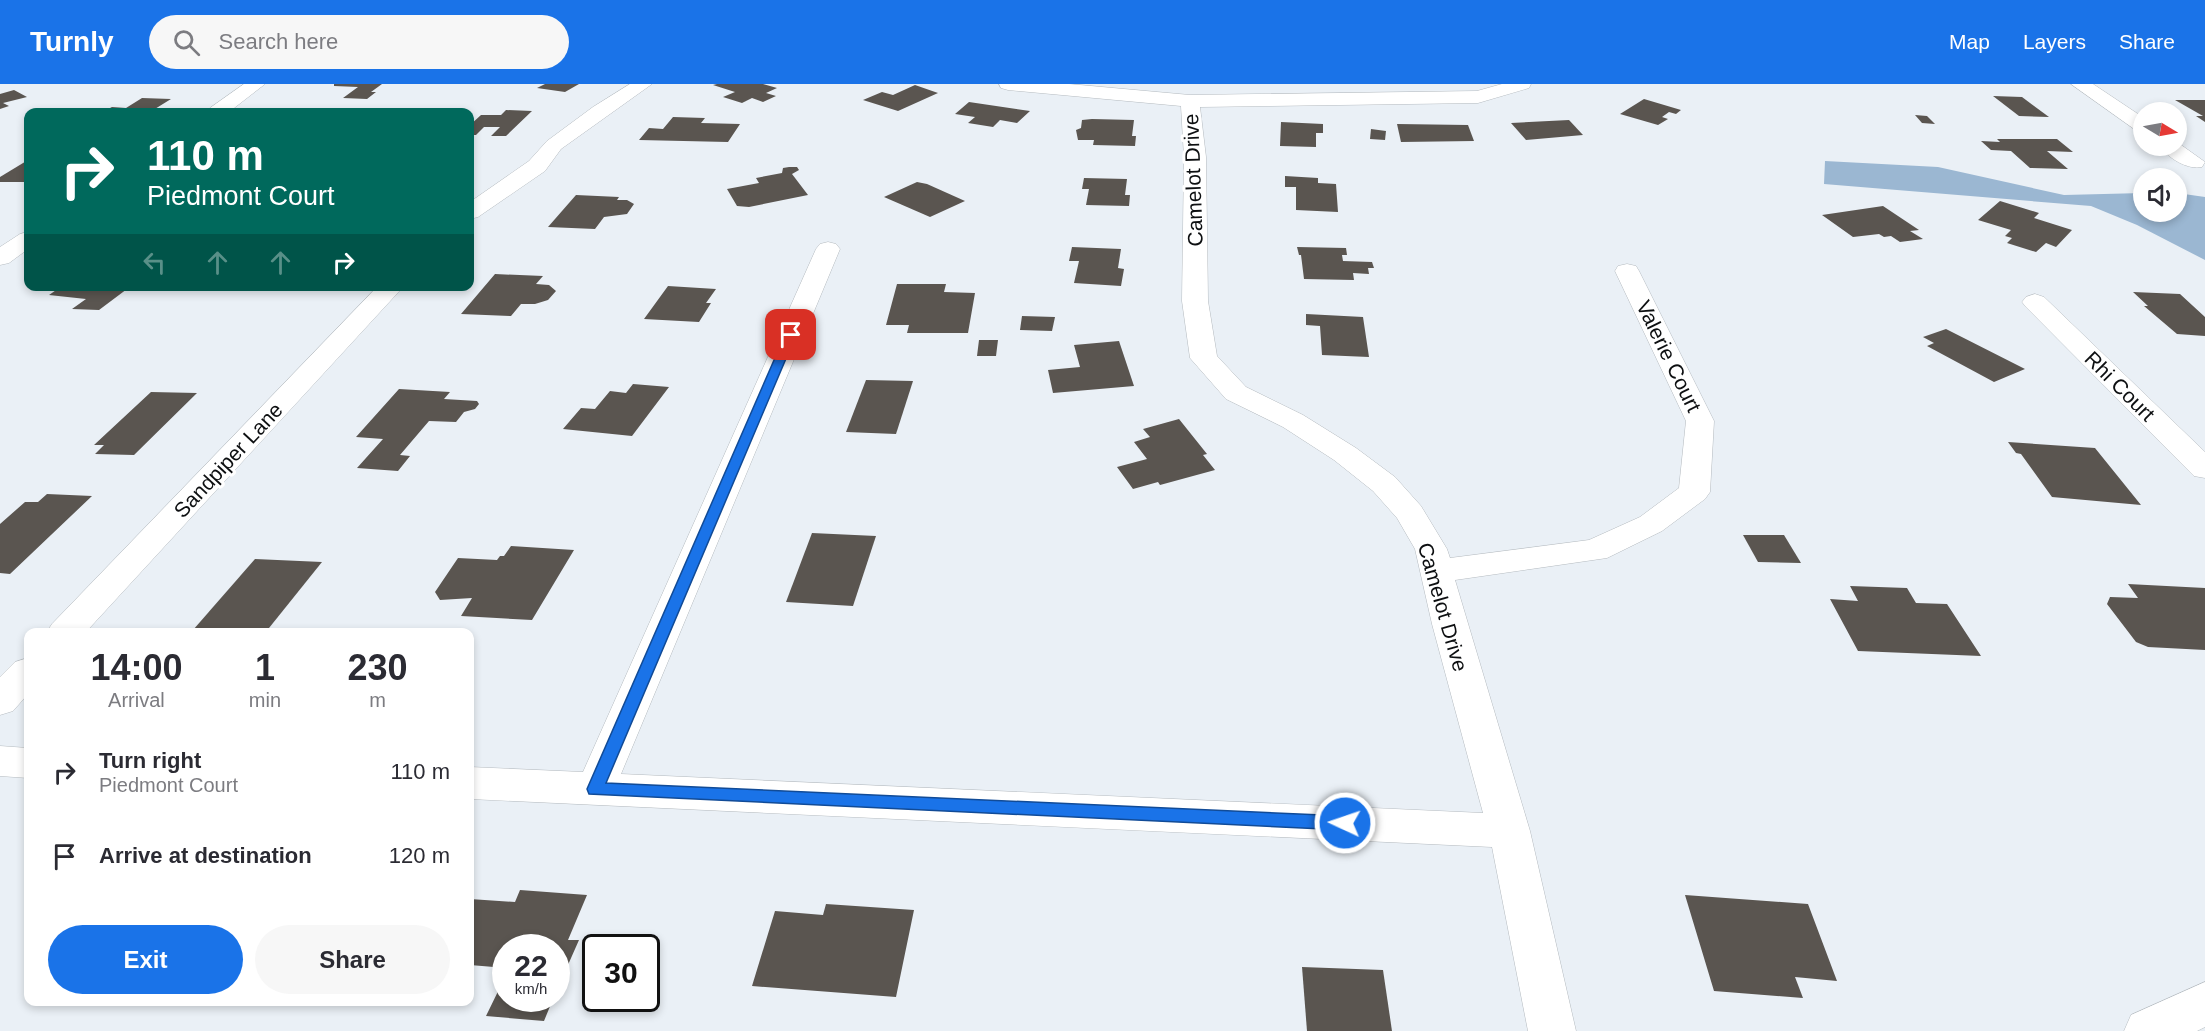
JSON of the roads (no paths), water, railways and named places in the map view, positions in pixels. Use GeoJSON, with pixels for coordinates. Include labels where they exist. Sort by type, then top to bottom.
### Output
{"type":"FeatureCollection","features":[{"type":"Feature","properties":{"kind":"street"},"geometry":{"type":"LineString","coordinates":[[223,108],[256,84]]}},
{"type":"Feature","properties":{"kind":"street"},"geometry":{"type":"LineString","coordinates":[[474,209],[537,166],[554,145],[600,111],[643,84]]}},
{"type":"Feature","properties":{"kind":"street"},"geometry":{"type":"LineString","coordinates":[[1008,84],[1190,101],[1478,97],[1522,84]]}},
{"type":"Feature","properties":{"kind":"street"},"geometry":{"type":"LineString","coordinates":[[2080,84],[2133,120]]}},
{"type":"Feature","properties":{"kind":"street","name":"Camelot Drive"},"geometry":{"type":"LineString","coordinates":[[1190,101],[1195,157],[1195,301],[1204,358],[1236,393],[1293,421],[1345,454],[1384,484],[1410,513],[1431,549],[1449,624],[1509,831],[1552,1031]]}},
{"type":"Feature","properties":{"kind":"street"},"geometry":{"type":"LineString","coordinates":[[2185,156],[2194,162]]}},
{"type":"Feature","properties":{"kind":"street"},"geometry":{"type":"LineString","coordinates":[[0,258],[24,242]]}},
{"type":"Feature","properties":{"kind":"street"},"geometry":{"type":"LineString","coordinates":[[595,789],[828,249]]}},
{"type":"Feature","properties":{"kind":"street","name":"Valerie Court"},"geometry":{"type":"LineString","coordinates":[[1436,571],[1595,550],[1651,524],[1694,492],[1700,421],[1627,271]]}},
{"type":"Feature","properties":{"kind":"street","name":"Sandpiper Lane"},"geometry":{"type":"LineString","coordinates":[[69,628],[387,291]]}},
{"type":"Feature","properties":{"kind":"street","name":"Rhi Court"},"geometry":{"type":"LineString","coordinates":[[2035,302],[2205,470]]}},
{"type":"Feature","properties":{"kind":"street"},"geometry":{"type":"LineString","coordinates":[[0,701],[24,675]]}},
{"type":"Feature","properties":{"kind":"street"},"geometry":{"type":"LineString","coordinates":[[0,761],[24,763]]}},
{"type":"Feature","properties":{"kind":"street"},"geometry":{"type":"LineString","coordinates":[[474,783],[1509,831]]}},
{"type":"Feature","properties":{"kind":"street"},"geometry":{"type":"LineString","coordinates":[[2148,1031],[2205,1004]]}}]}
